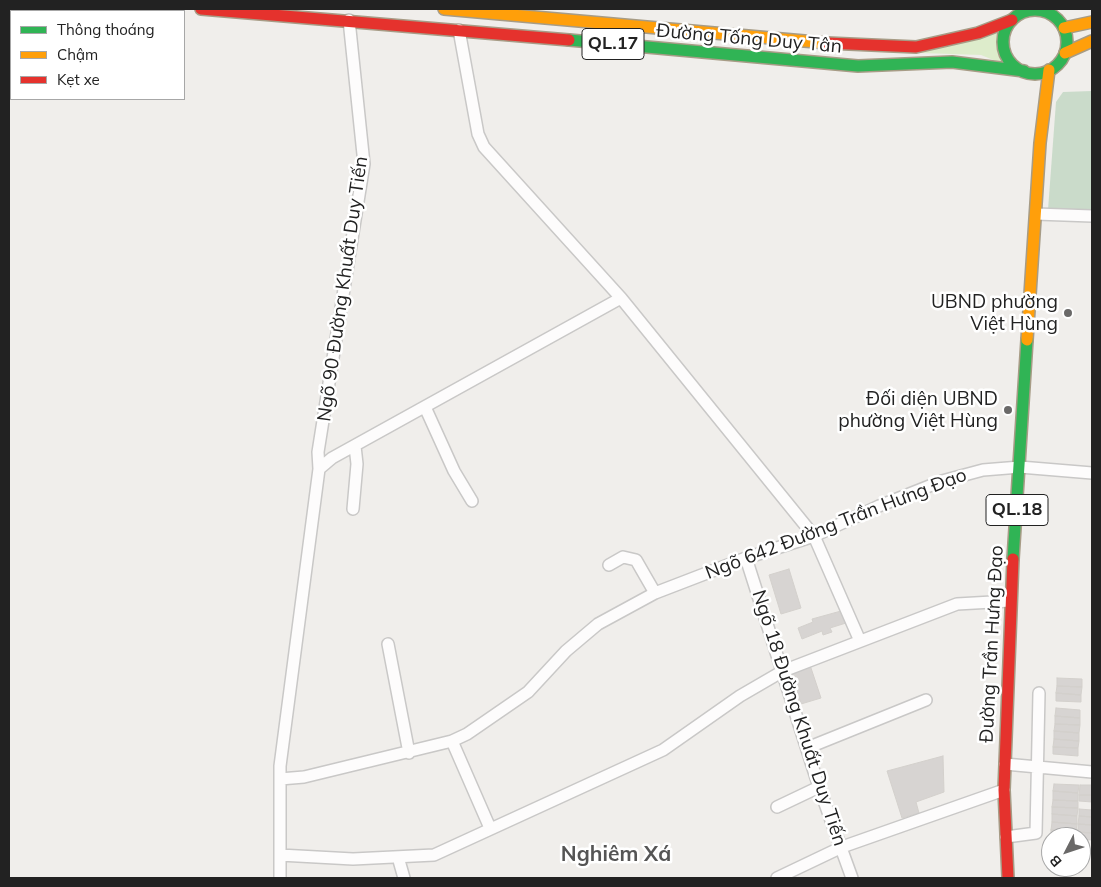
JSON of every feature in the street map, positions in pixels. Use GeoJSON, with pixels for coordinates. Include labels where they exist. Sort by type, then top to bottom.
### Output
{"type":"FeatureCollection","features":[{"type":"Feature","properties":{"kind":"main road","name":"Đường Tống Duy Tân"},"geometry":{"type":"LineString","coordinates":[[201,9],[270,11],[349,20],[858,66],[952,62],[1028,75]]}},
{"type":"Feature","properties":{"kind":"main road","name":"Đường Tống Duy Tân"},"geometry":{"type":"LineString","coordinates":[[444,9],[862,46],[916,47],[978,34],[1012,20]]}},
{"type":"Feature","properties":{"kind":"main road"},"geometry":{"type":"LineString","coordinates":[[1024,10],[1049,11],[1064,28],[1067,40],[1065,53],[1057,65],[1049,70],[1028,75],[1012,62],[1005,49],[1005,34],[1012,20],[1024,10]]}},
{"type":"Feature","properties":{"kind":"main road"},"geometry":{"type":"LineString","coordinates":[[1064,28],[1092,22]]}},
{"type":"Feature","properties":{"kind":"main road"},"geometry":{"type":"LineString","coordinates":[[642,47],[643,26]]}},
{"type":"Feature","properties":{"kind":"main road"},"geometry":{"type":"LineString","coordinates":[[1065,53],[1092,41]]}},
{"type":"Feature","properties":{"kind":"main road","name":"Đường Trần Hưng Đạo"},"geometry":{"type":"LineString","coordinates":[[1008,878],[1004,790],[1010,601],[1040,143],[1049,70]]}},
{"type":"Feature","properties":{"kind":"main road","name":"Đường Trần Hưng Đạo"},"geometry":{"type":"LineString","coordinates":[[1033,99],[1040,143]]}},
{"type":"Feature","properties":{"kind":"street","name":"Ngõ 90 Đường Khuất Duy Tiến"},"geometry":{"type":"LineString","coordinates":[[280,878],[280,779],[319,470],[318,452],[364,164],[349,20]]}},
{"type":"Feature","properties":{"kind":"street"},"geometry":{"type":"LineString","coordinates":[[459,30],[481,143],[621,298],[814,536],[860,641]]}},
{"type":"Feature","properties":{"kind":"street"},"geometry":{"type":"LineString","coordinates":[[1036,214],[1092,216]]}},
{"type":"Feature","properties":{"kind":"street"},"geometry":{"type":"LineString","coordinates":[[319,470],[332,458],[621,298]]}},
{"type":"Feature","properties":{"kind":"street"},"geometry":{"type":"LineString","coordinates":[[425,407],[447,458],[472,501]]}},
{"type":"Feature","properties":{"kind":"street"},"geometry":{"type":"LineString","coordinates":[[353,509],[357,464],[355,446]]}},
{"type":"Feature","properties":{"kind":"street","name":"Ngõ 642 Đường Trần Hưng Đạo"},"geometry":{"type":"LineString","coordinates":[[280,779],[304,777],[452,741],[467,734],[528,692],[566,651],[598,624],[655,592],[746,558],[814,536],[879,506],[942,481],[983,470],[1020,467],[1092,473]]}},
{"type":"Feature","properties":{"kind":"street"},"geometry":{"type":"LineString","coordinates":[[609,565],[623,556],[636,560],[655,592]]}},
{"type":"Feature","properties":{"kind":"street","name":"Ngõ 18 Đường Khuất Duy Tiến"},"geometry":{"type":"LineString","coordinates":[[746,558],[819,787],[842,847],[849,877]]}},
{"type":"Feature","properties":{"kind":"street"},"geometry":{"type":"LineString","coordinates":[[280,855],[353,859],[434,854],[664,750],[740,696],[783,671],[957,604],[1010,601]]}},
{"type":"Feature","properties":{"kind":"street"},"geometry":{"type":"LineString","coordinates":[[388,644],[409,753]]}},
{"type":"Feature","properties":{"kind":"street"},"geometry":{"type":"LineString","coordinates":[[1006,837],[1036,833],[1039,693]]}},
{"type":"Feature","properties":{"kind":"street"},"geometry":{"type":"LineString","coordinates":[[807,748],[926,700]]}},
{"type":"Feature","properties":{"kind":"street"},"geometry":{"type":"LineString","coordinates":[[452,741],[490,828]]}},
{"type":"Feature","properties":{"kind":"street"},"geometry":{"type":"LineString","coordinates":[[1005,764],[1092,772]]}},
{"type":"Feature","properties":{"kind":"street"},"geometry":{"type":"LineString","coordinates":[[777,807],[819,787]]}},
{"type":"Feature","properties":{"kind":"street"},"geometry":{"type":"LineString","coordinates":[[777,878],[842,847],[1004,790]]}},
{"type":"Feature","properties":{"kind":"street"},"geometry":{"type":"LineString","coordinates":[[398,857],[404,878]]}},
{"type":"Feature","properties":{"kind":"green space"},"geometry":{"type":"Polygon","coordinates":[[[997,30],[1001,63],[981,55],[890,52],[997,30]]]}},
{"type":"Feature","properties":{"kind":"green space"},"geometry":{"type":"Polygon","coordinates":[[[1092,91],[1092,210],[1048,210],[1056,102],[1063,92],[1092,91]]]}},
{"type":"Feature","properties":{"kind":"building"},"geometry":{"type":"Polygon","coordinates":[[[789,569],[801,608],[781,614],[769,575],[789,569]]]}},
{"type":"Feature","properties":{"kind":"building"},"geometry":{"type":"Polygon","coordinates":[[[841,611],[846,623],[830,628],[832,632],[823,635],[822,631],[802,639],[798,628],[813,622],[812,619],[841,611]]]}},
{"type":"Feature","properties":{"kind":"building"},"geometry":{"type":"Polygon","coordinates":[[[810,665],[821,698],[801,704],[791,671],[810,665]]]}},
{"type":"Feature","properties":{"kind":"building"},"geometry":{"type":"Polygon","coordinates":[[[1057,678],[1082,679],[1082,687],[1057,686],[1057,678]]]}},
{"type":"Feature","properties":{"kind":"building"},"geometry":{"type":"Polygon","coordinates":[[[1057,686],[1082,687],[1081,695],[1056,693],[1057,686]]]}},
{"type":"Feature","properties":{"kind":"building"},"geometry":{"type":"Polygon","coordinates":[[[1056,693],[1081,695],[1081,702],[1056,701],[1056,693]]]}},
{"type":"Feature","properties":{"kind":"building"},"geometry":{"type":"Polygon","coordinates":[[[1056,708],[1080,710],[1080,718],[1055,716],[1056,708]]]}},
{"type":"Feature","properties":{"kind":"building"},"geometry":{"type":"Polygon","coordinates":[[[1055,716],[1080,718],[1080,725],[1055,724],[1055,716]]]}},
{"type":"Feature","properties":{"kind":"building"},"geometry":{"type":"Polygon","coordinates":[[[1055,724],[1080,725],[1079,733],[1054,731],[1055,724]]]}},
{"type":"Feature","properties":{"kind":"building"},"geometry":{"type":"Polygon","coordinates":[[[1054,731],[1079,733],[1079,741],[1054,739],[1054,731]]]}},
{"type":"Feature","properties":{"kind":"building"},"geometry":{"type":"Polygon","coordinates":[[[1054,739],[1079,741],[1078,748],[1053,747],[1054,739]]]}},
{"type":"Feature","properties":{"kind":"building"},"geometry":{"type":"Polygon","coordinates":[[[1053,747],[1078,748],[1078,756],[1053,754],[1053,747]]]}},
{"type":"Feature","properties":{"kind":"building"},"geometry":{"type":"Polygon","coordinates":[[[943,756],[944,792],[916,802],[919,813],[902,818],[887,771],[943,756]]]}},
{"type":"Feature","properties":{"kind":"building"},"geometry":{"type":"Polygon","coordinates":[[[1054,784],[1079,785],[1078,793],[1053,791],[1054,784]]]}},
{"type":"Feature","properties":{"kind":"building"},"geometry":{"type":"Polygon","coordinates":[[[1080,785],[1092,785],[1092,795],[1079,795],[1080,785]]]}},
{"type":"Feature","properties":{"kind":"building"},"geometry":{"type":"Polygon","coordinates":[[[1053,791],[1078,793],[1078,801],[1053,800],[1053,791]]]}},
{"type":"Feature","properties":{"kind":"building"},"geometry":{"type":"Polygon","coordinates":[[[1079,795],[1092,795],[1092,802],[1079,801],[1079,795]]]}},
{"type":"Feature","properties":{"kind":"building"},"geometry":{"type":"Polygon","coordinates":[[[1053,800],[1078,801],[1078,808],[1052,807],[1053,800]]]}},
{"type":"Feature","properties":{"kind":"building"},"geometry":{"type":"Polygon","coordinates":[[[1052,807],[1078,808],[1077,816],[1052,814],[1052,807]]]}},
{"type":"Feature","properties":{"kind":"building"},"geometry":{"type":"Polygon","coordinates":[[[1079,809],[1092,810],[1092,817],[1079,816],[1079,809]]]}},
{"type":"Feature","properties":{"kind":"building"},"geometry":{"type":"Polygon","coordinates":[[[1052,814],[1077,816],[1077,824],[1052,822],[1052,814]]]}},
{"type":"Feature","properties":{"kind":"building"},"geometry":{"type":"Polygon","coordinates":[[[1079,816],[1092,817],[1092,825],[1078,824],[1079,816]]]}},
{"type":"Feature","properties":{"kind":"building"},"geometry":{"type":"Polygon","coordinates":[[[1052,822],[1077,824],[1077,827],[1051,827],[1052,822]]]}},
{"type":"Feature","properties":{"kind":"building"},"geometry":{"type":"Polygon","coordinates":[[[1078,824],[1092,825],[1092,833],[1091,827],[1078,827],[1078,824]]]}},
{"type":"Feature","properties":{"kind":"traffic: fast"},"geometry":{"type":"LineString","coordinates":[[1035,10],[1053,16],[1061,24],[1067,42],[1061,60],[1053,68],[1035,74],[1017,68],[1009,60],[1003,42],[1009,24],[1017,16],[1035,10]]}},
{"type":"Feature","properties":{"kind":"traffic: fast"},"geometry":{"type":"LineString","coordinates":[[569,40],[858,66],[952,62],[1024,71]]}},
{"type":"Feature","properties":{"kind":"traffic: fast"},"geometry":{"type":"LineString","coordinates":[[1013,559],[1027,340]]}},
{"type":"Feature","properties":{"kind":"traffic: slow"},"geometry":{"type":"LineString","coordinates":[[444,9],[827,43]]}},
{"type":"Feature","properties":{"kind":"traffic: slow"},"geometry":{"type":"LineString","coordinates":[[1064,28],[1092,22]]}},
{"type":"Feature","properties":{"kind":"traffic: slow"},"geometry":{"type":"LineString","coordinates":[[1065,53],[1092,41]]}},
{"type":"Feature","properties":{"kind":"traffic: slow"},"geometry":{"type":"LineString","coordinates":[[1027,340],[1040,143],[1049,70]]}},
{"type":"Feature","properties":{"kind":"traffic: jam"},"geometry":{"type":"LineString","coordinates":[[201,9],[569,40]]}},
{"type":"Feature","properties":{"kind":"traffic: jam"},"geometry":{"type":"LineString","coordinates":[[827,43],[916,47],[978,33],[1012,20]]}},
{"type":"Feature","properties":{"kind":"traffic: jam"},"geometry":{"type":"LineString","coordinates":[[1008,878],[1004,790],[1013,559]]}},
{"type":"Feature","properties":{"kind":"place","name":"UBND phường Việt Hùng"},"geometry":{"type":"Point","coordinates":[1068,313]}},
{"type":"Feature","properties":{"kind":"place","name":"Đối diện UBND phường Việt Hùng"},"geometry":{"type":"Point","coordinates":[1008,410]}},
{"type":"Feature","properties":{"kind":"district","name":"Nghiêm Xá"},"geometry":{"type":"Point","coordinates":[616,855]}}]}
